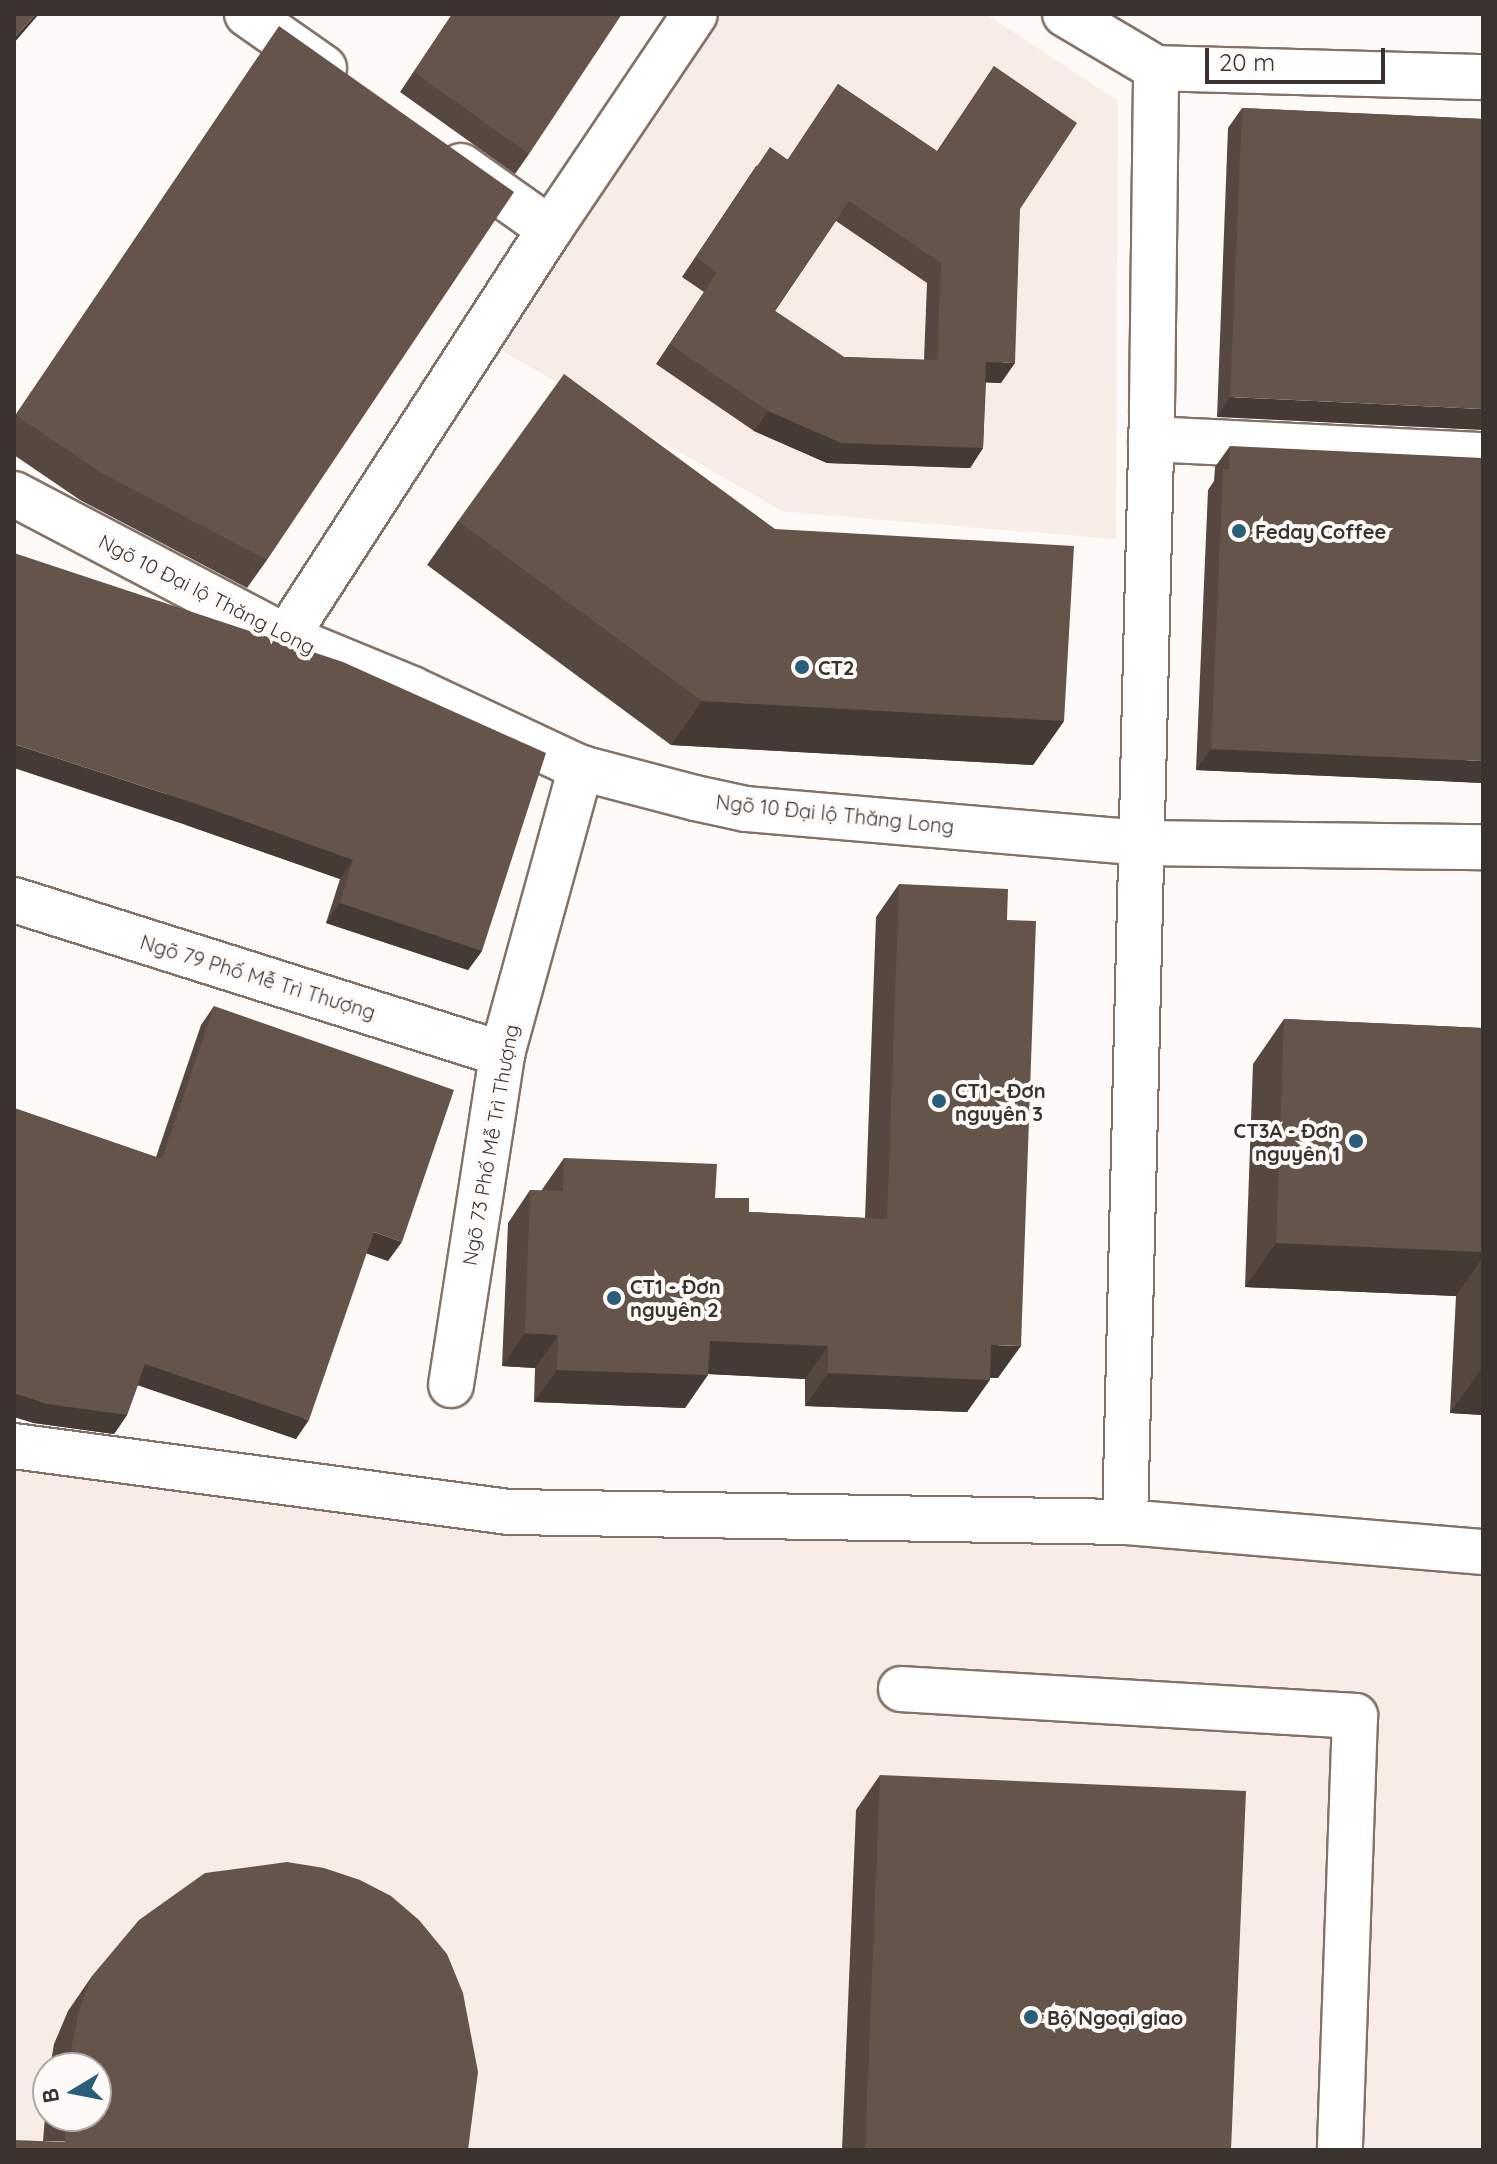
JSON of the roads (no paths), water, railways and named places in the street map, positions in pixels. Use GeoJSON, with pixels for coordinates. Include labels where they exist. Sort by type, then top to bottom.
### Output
{"type":"FeatureCollection","features":[{"type":"Feature","properties":{"kind":"street"},"geometry":{"type":"LineString","coordinates":[[247,14],[361,95]]}},
{"type":"Feature","properties":{"kind":"street"},"geometry":{"type":"LineString","coordinates":[[286,637],[550,229],[695,14]]}},
{"type":"Feature","properties":{"kind":"street"},"geometry":{"type":"LineString","coordinates":[[1065,14],[1156,68],[1483,77]]}},
{"type":"Feature","properties":{"kind":"street"},"geometry":{"type":"LineString","coordinates":[[1125,1522],[1151,439],[1156,68]]}},
{"type":"Feature","properties":{"kind":"street"},"geometry":{"type":"LineString","coordinates":[[424,140],[550,229]]}},
{"type":"Feature","properties":{"kind":"street"},"geometry":{"type":"LineString","coordinates":[[1151,439],[1483,455]]}},
{"type":"Feature","properties":{"kind":"street","name":"Ngõ 10 Đại lộ Thăng Long"},"geometry":{"type":"LineString","coordinates":[[14,494],[286,637],[412,689],[581,768],[746,809],[1141,843],[1483,847]]}},
{"type":"Feature","properties":{"kind":"street","name":"Ngõ 73 Phố Mễ Trì Thượng"},"geometry":{"type":"LineString","coordinates":[[451,1385],[502,1054],[581,768]]}},
{"type":"Feature","properties":{"kind":"street","name":"Ngõ 79 Phố Mễ Trì Thượng"},"geometry":{"type":"LineString","coordinates":[[14,900],[502,1054]]}},
{"type":"Feature","properties":{"kind":"street"},"geometry":{"type":"LineString","coordinates":[[14,1446],[509,1512],[1125,1522],[1483,1552]]}},
{"type":"Feature","properties":{"kind":"street"},"geometry":{"type":"LineString","coordinates":[[901,1689],[1355,1716],[1340,2150]]}},
{"type":"Feature","properties":{"kind":"place","name":"Feday Coffee"},"geometry":{"type":"Point","coordinates":[1239,531]}},
{"type":"Feature","properties":{"kind":"place","name":"CT2"},"geometry":{"type":"Point","coordinates":[802,667]}},
{"type":"Feature","properties":{"kind":"place","name":"CT1 - Đơn nguyên 3"},"geometry":{"type":"Point","coordinates":[939,1101]}},
{"type":"Feature","properties":{"kind":"place","name":"CT3A - Đơn nguyên 1"},"geometry":{"type":"Point","coordinates":[1356,1141]}},
{"type":"Feature","properties":{"kind":"place","name":"CT1 - Đơn nguyên 2"},"geometry":{"type":"Point","coordinates":[614,1298]}},
{"type":"Feature","properties":{"kind":"place","name":"Bộ Ngoại giao"},"geometry":{"type":"Point","coordinates":[1031,2017]}}]}
